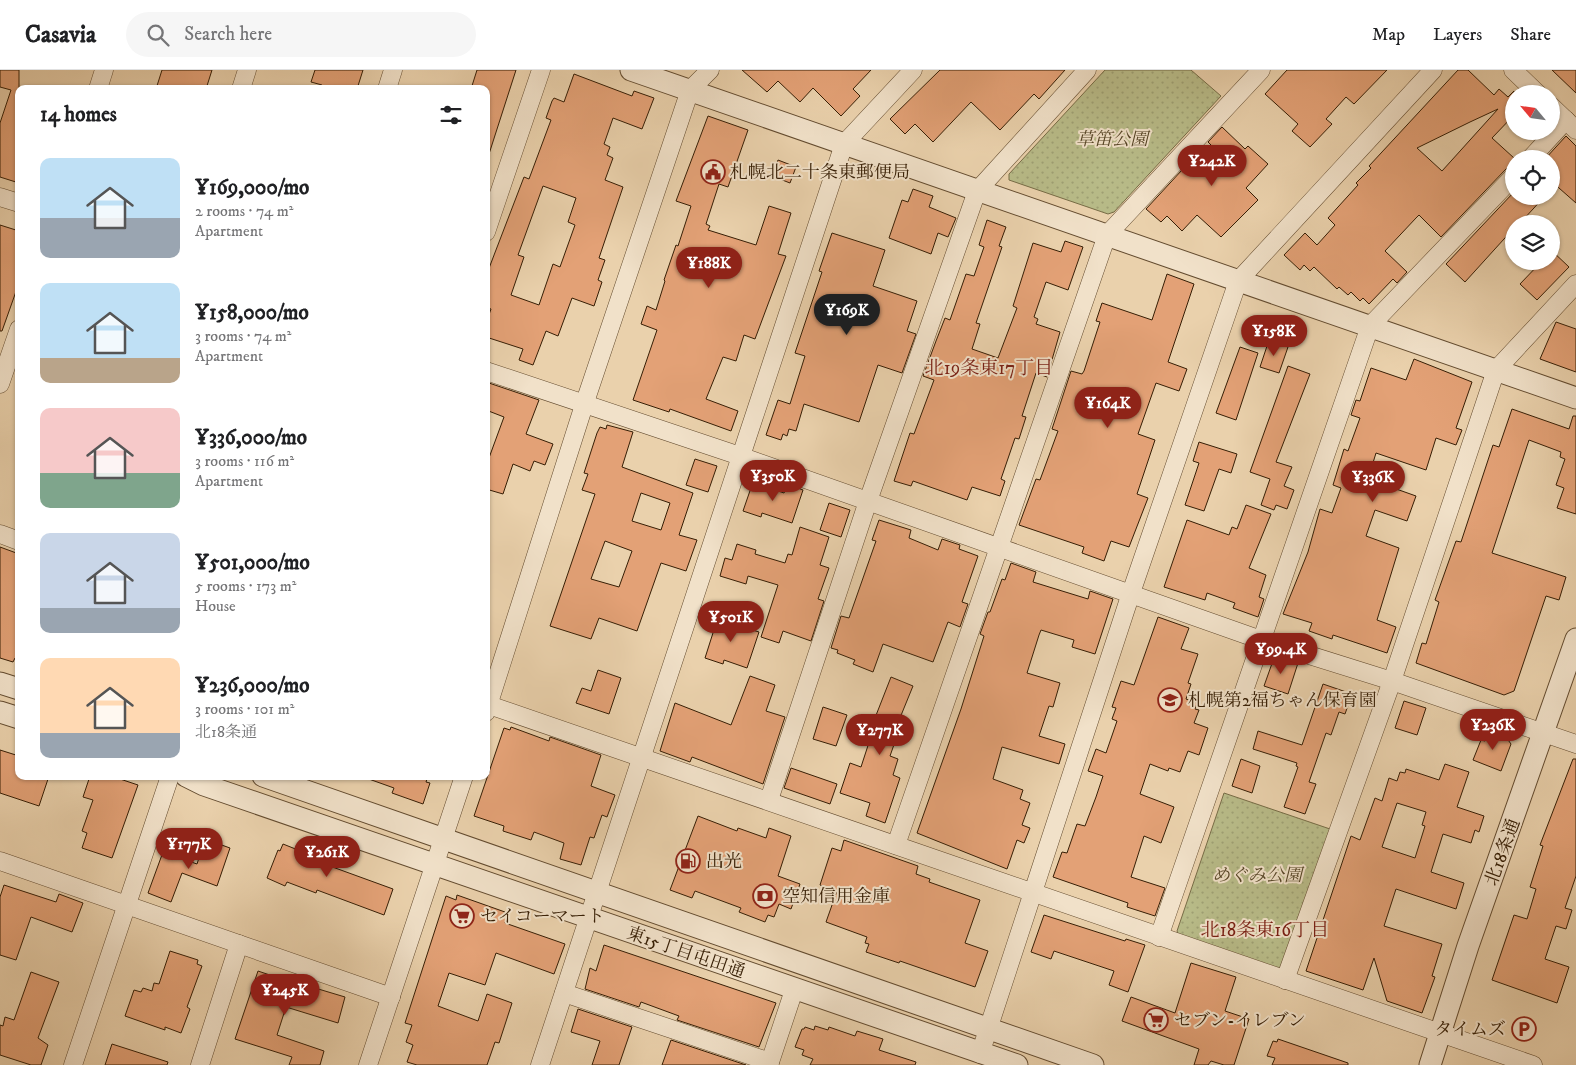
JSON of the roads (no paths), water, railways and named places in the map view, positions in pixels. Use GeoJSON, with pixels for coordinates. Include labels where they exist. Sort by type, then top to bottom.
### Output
{"type":"FeatureCollection","features":[{"type":"Feature","properties":{"kind":"street"},"geometry":{"type":"LineString","coordinates":[[99,85],[104,70]]}},
{"type":"Feature","properties":{"kind":"street"},"geometry":{"type":"LineString","coordinates":[[242,85],[247,70]]}},
{"type":"Feature","properties":{"kind":"street"},"geometry":{"type":"LineString","coordinates":[[388,85],[393,70]]}},
{"type":"Feature","properties":{"kind":"street"},"geometry":{"type":"LineString","coordinates":[[490,220],[541,70]]}},
{"type":"Feature","properties":{"kind":"street"},"geometry":{"type":"LineString","coordinates":[[631,70],[1576,398]]}},
{"type":"Feature","properties":{"kind":"street"},"geometry":{"type":"LineString","coordinates":[[490,698],[584,405],[690,90],[710,70]]}},
{"type":"Feature","properties":{"kind":"street"},"geometry":{"type":"LineString","coordinates":[[540,1065],[844,144],[913,70]]}},
{"type":"Feature","properties":{"kind":"street"},"geometry":{"type":"LineString","coordinates":[[769,800],[868,501],[977,191],[1087,70]]}},
{"type":"Feature","properties":{"kind":"street"},"geometry":{"type":"LineString","coordinates":[[896,845],[1107,235],[1261,70]]}},
{"type":"Feature","properties":{"kind":"street"},"geometry":{"type":"LineString","coordinates":[[980,1054],[1131,593],[1238,281],[1433,70]]}},
{"type":"Feature","properties":{"kind":"street"},"geometry":{"type":"LineString","coordinates":[[1513,70],[1529,85]]}},
{"type":"Feature","properties":{"kind":"street"},"geometry":{"type":"LineString","coordinates":[[1541,150],[1571,125],[1560,115]]}},
{"type":"Feature","properties":{"kind":"street"},"geometry":{"type":"LineString","coordinates":[[1160,936],[1370,326],[1505,185]]}},
{"type":"Feature","properties":{"kind":"street"},"geometry":{"type":"LineString","coordinates":[[0,197],[15,202]]}},
{"type":"Feature","properties":{"kind":"street"},"geometry":{"type":"LineString","coordinates":[[1285,980],[1392,681],[1496,370],[1576,284]]}},
{"type":"Feature","properties":{"kind":"street"},"geometry":{"type":"LineString","coordinates":[[0,384],[15,341]]}},
{"type":"Feature","properties":{"kind":"street"},"geometry":{"type":"LineString","coordinates":[[490,372],[740,456],[1261,640],[1392,681],[1576,744]]}},
{"type":"Feature","properties":{"kind":"street"},"geometry":{"type":"LineString","coordinates":[[0,534],[15,540]]}},
{"type":"Feature","properties":{"kind":"street","name":"北18条通"},"geometry":{"type":"LineString","coordinates":[[1430,1065],[1468,946],[1576,639]]}},
{"type":"Feature","properties":{"kind":"street"},"geometry":{"type":"LineString","coordinates":[[0,683],[15,688]]}},
{"type":"Feature","properties":{"kind":"street"},"geometry":{"type":"LineString","coordinates":[[490,708],[643,756],[1033,893],[1533,1065]]}},
{"type":"Feature","properties":{"kind":"street"},"geometry":{"type":"LineString","coordinates":[[0,712],[15,717]]}},
{"type":"Feature","properties":{"kind":"street"},"geometry":{"type":"LineString","coordinates":[[73,1065],[169,780]]}},
{"type":"Feature","properties":{"kind":"street","name":"東15丁目屯田通"},"geometry":{"type":"LineString","coordinates":[[194,780],[794,990],[1017,1065]]}},
{"type":"Feature","properties":{"kind":"street","name":"東15丁目屯田通"},"geometry":{"type":"LineString","coordinates":[[274,780],[597,894],[1093,1065]]}},
{"type":"Feature","properties":{"kind":"street"},"geometry":{"type":"LineString","coordinates":[[368,1065],[463,780]]}},
{"type":"Feature","properties":{"kind":"street"},"geometry":{"type":"LineString","coordinates":[[0,861],[391,998]]}},
{"type":"Feature","properties":{"kind":"street"},"geometry":{"type":"LineString","coordinates":[[200,1065],[239,944]]}},
{"type":"Feature","properties":{"kind":"street"},"geometry":{"type":"LineString","coordinates":[[564,993],[769,1063],[794,990]]}},
{"type":"Feature","properties":{"kind":"place","name":"札幌北二十条東郵便局"},"geometry":{"type":"Point","coordinates":[713,172]}},
{"type":"Feature","properties":{"kind":"place","name":"札幌第2福ちゃん保育園"},"geometry":{"type":"Point","coordinates":[1170,700]}},
{"type":"Feature","properties":{"kind":"place","name":"出光"},"geometry":{"type":"Point","coordinates":[688,861]}},
{"type":"Feature","properties":{"kind":"place","name":"空知信用金庫"},"geometry":{"type":"Point","coordinates":[765,896]}},
{"type":"Feature","properties":{"kind":"place","name":"セイコーマート"},"geometry":{"type":"Point","coordinates":[462,916]}},
{"type":"Feature","properties":{"kind":"place","name":"セブン-イレブン"},"geometry":{"type":"Point","coordinates":[1156,1020]}},
{"type":"Feature","properties":{"kind":"place","name":"タイムズ"},"geometry":{"type":"Point","coordinates":[1524,1029]}},
{"type":"Feature","properties":{"kind":"district","name":"北19条東17丁目"},"geometry":{"type":"Point","coordinates":[989,367]}},
{"type":"Feature","properties":{"kind":"district","name":"北18条東16丁目"},"geometry":{"type":"Point","coordinates":[1265,929]}},
{"type":"Feature","properties":{"kind":"park label","name":"草笛公園"},"geometry":{"type":"Point","coordinates":[1112,139]}},
{"type":"Feature","properties":{"kind":"park label","name":"めぐみ公園"},"geometry":{"type":"Point","coordinates":[1257,875]}}]}
